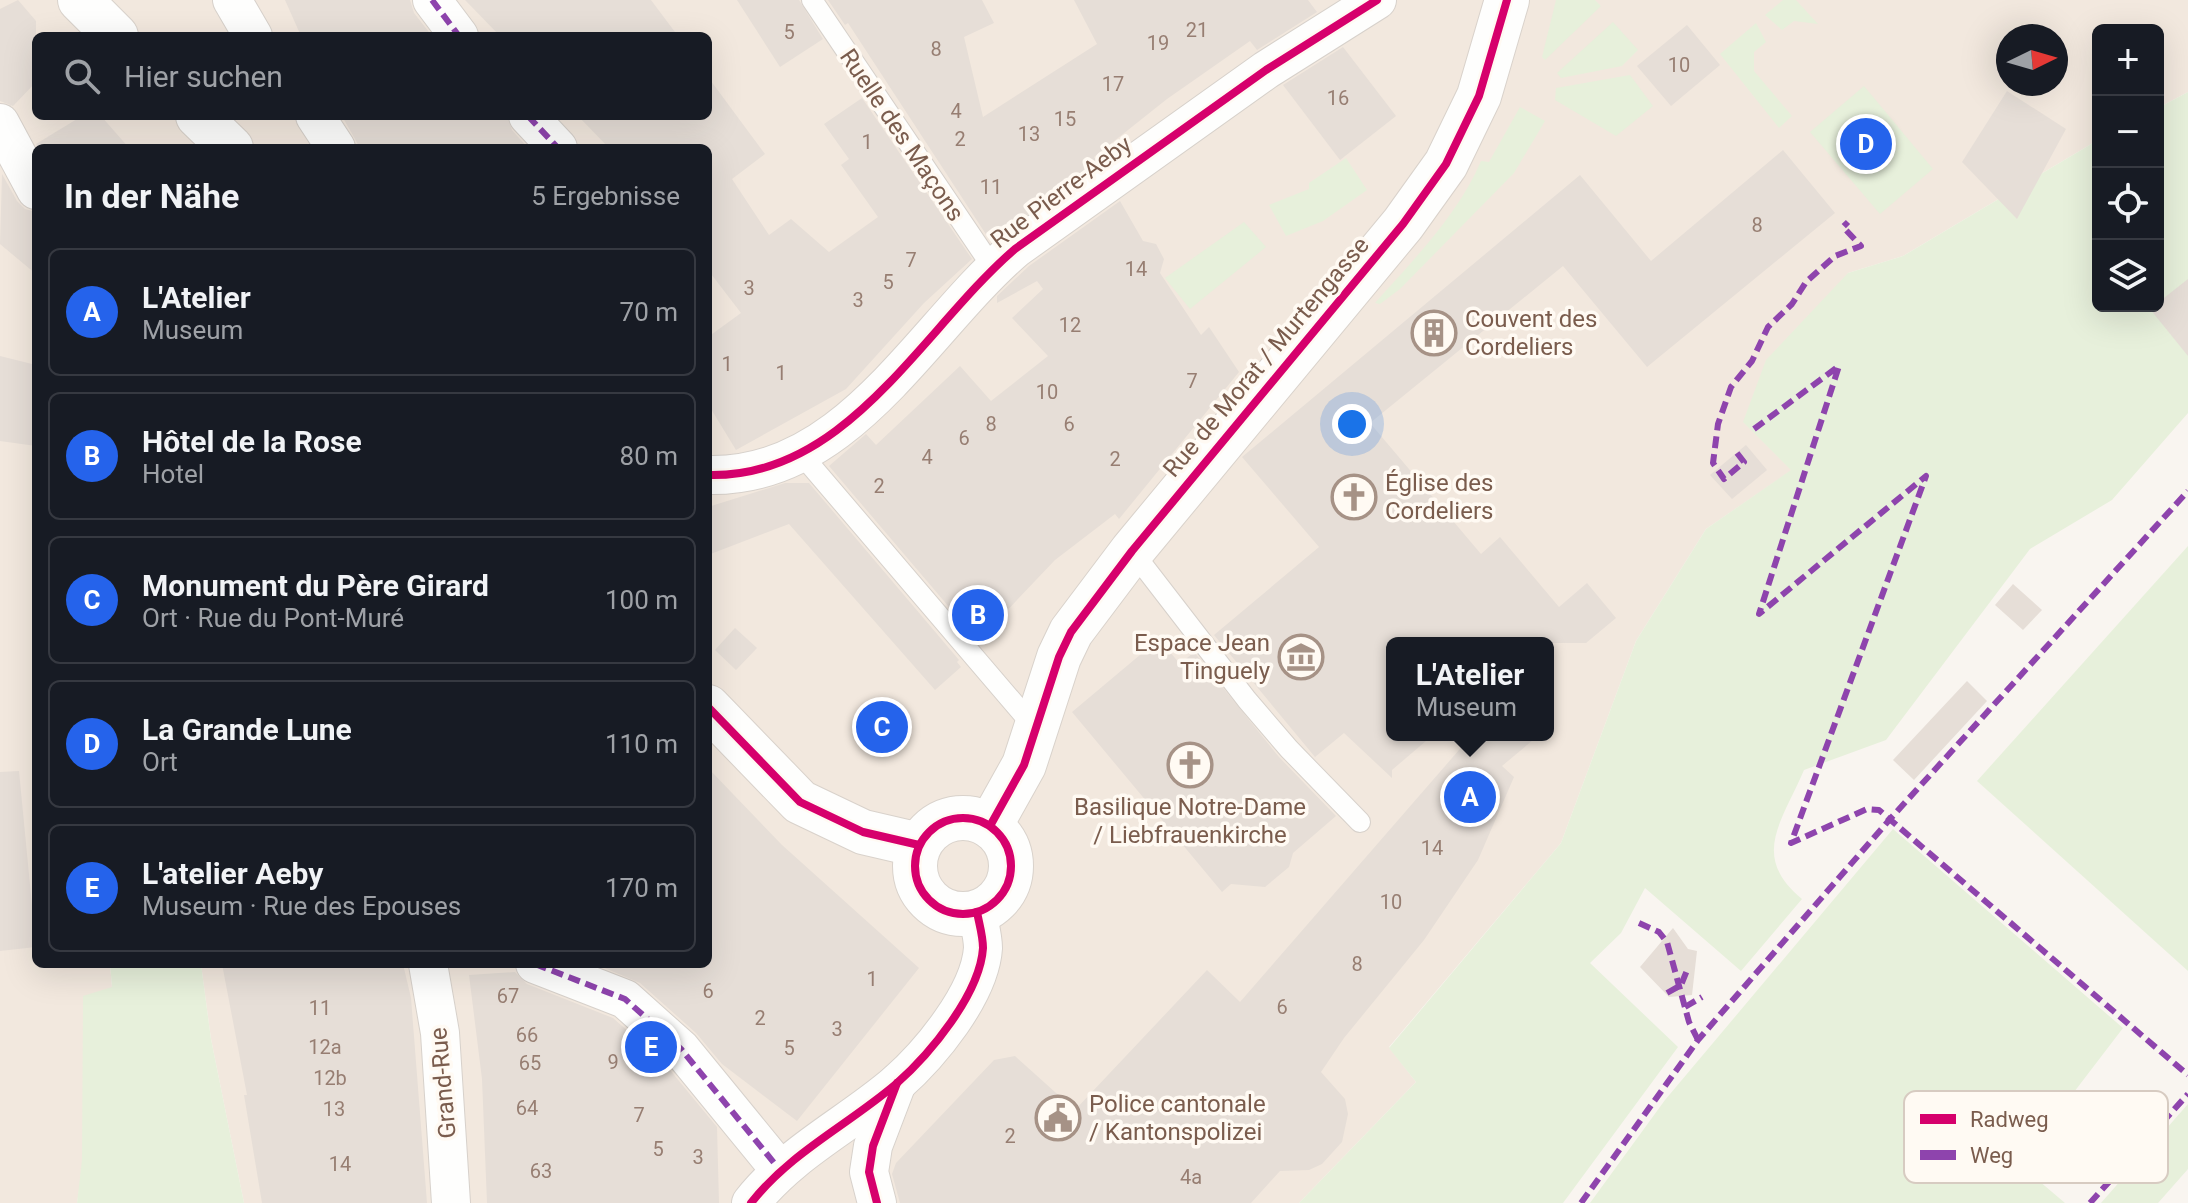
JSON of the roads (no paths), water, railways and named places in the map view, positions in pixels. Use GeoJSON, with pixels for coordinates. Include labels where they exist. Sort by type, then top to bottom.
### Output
{"type":"FeatureCollection","features":[{"type":"Feature","properties":{"kind":"main road"},"geometry":{"type":"LineString","coordinates":[[80,0],[112,32]]}},
{"type":"Feature","properties":{"kind":"main road","name":"Rue de Morat / Murtengasse"},"geometry":{"type":"LineString","coordinates":[[990,826],[1017,779],[1037,729],[1059,657],[1071,632],[1132,551],[1403,224],[1446,164],[1479,96],[1507,0]]}},
{"type":"Feature","properties":{"kind":"main road"},"geometry":{"type":"LineString","coordinates":[[202,120],[227,144]]}},
{"type":"Feature","properties":{"kind":"main road"},"geometry":{"type":"LineString","coordinates":[[712,711],[800,802],[863,832],[919,845]]}},
{"type":"Feature","properties":{"kind":"main road"},"geometry":{"type":"LineString","coordinates":[[958,817],[975,819],[990,826],[1006,845],[1010,873],[999,898],[977,912],[946,911],[922,891],[916,877],[919,845],[929,832],[958,817]]}},
{"type":"Feature","properties":{"kind":"street"},"geometry":{"type":"LineString","coordinates":[[232,0],[251,32]]}},
{"type":"Feature","properties":{"kind":"street"},"geometry":{"type":"LineString","coordinates":[[432,0],[456,32]]}},
{"type":"Feature","properties":{"kind":"street","name":"Rue Pierre-Aeby"},"geometry":{"type":"LineString","coordinates":[[712,475],[740,474],[801,454],[835,432],[884,387],[993,268],[1150,150],[1266,70],[1377,0]]}},
{"type":"Feature","properties":{"kind":"street"},"geometry":{"type":"LineString","coordinates":[[318,120],[333,144]]}},
{"type":"Feature","properties":{"kind":"street"},"geometry":{"type":"LineString","coordinates":[[532,120],[554,144]]}},
{"type":"Feature","properties":{"kind":"street"},"geometry":{"type":"LineString","coordinates":[[0,123],[32,183]]}},
{"type":"Feature","properties":{"kind":"street"},"geometry":{"type":"LineString","coordinates":[[751,1203],[780,1170],[897,1083],[962,1008],[977,977],[983,947],[977,912]]}},
{"type":"Feature","properties":{"kind":"street","name":"Grand-Rue"},"geometry":{"type":"LineString","coordinates":[[429,968],[440,1033],[451,1203]]}},
{"type":"Feature","properties":{"kind":"street"},"geometry":{"type":"LineString","coordinates":[[545,968],[625,999],[681,1049],[780,1170]]}},
{"type":"Feature","properties":{"kind":"street"},"geometry":{"type":"LineString","coordinates":[[877,1203],[869,1172],[873,1146],[897,1083]]}},
{"type":"Feature","properties":{"kind":"lane","name":"Ruelle des Maçons"},"geometry":{"type":"LineString","coordinates":[[812,0],[993,268]]}},
{"type":"Feature","properties":{"kind":"lane"},"geometry":{"type":"LineString","coordinates":[[801,454],[1037,729]]}},
{"type":"Feature","properties":{"kind":"lane"},"geometry":{"type":"LineString","coordinates":[[1132,551],[1263,720],[1360,822]]}},
{"type":"Feature","properties":{"kind":"place","name":"La Grande Lune"},"geometry":{"type":"Point","coordinates":[1866,144]}},
{"type":"Feature","properties":{"kind":"place","name":"Couvent des Cordeliers"},"geometry":{"type":"Point","coordinates":[1434,333]}},
{"type":"Feature","properties":{"kind":"place","name":"Église des Cordeliers"},"geometry":{"type":"Point","coordinates":[1354,497]}},
{"type":"Feature","properties":{"kind":"place","name":"Hôtel de la Rose"},"geometry":{"type":"Point","coordinates":[978,615]}},
{"type":"Feature","properties":{"kind":"place","name":"Espace Jean Tinguely"},"geometry":{"type":"Point","coordinates":[1301,657]}},
{"type":"Feature","properties":{"kind":"place","name":"Monument du Père Girard"},"geometry":{"type":"Point","coordinates":[882,727]}},
{"type":"Feature","properties":{"kind":"place","name":"Basilique Notre-Dame / Liebfrauenkirche"},"geometry":{"type":"Point","coordinates":[1190,765]}},
{"type":"Feature","properties":{"kind":"place","name":"L'Atelier"},"geometry":{"type":"Point","coordinates":[1470,797]}},
{"type":"Feature","properties":{"kind":"place","name":"L'atelier Aeby"},"geometry":{"type":"Point","coordinates":[651,1047]}},
{"type":"Feature","properties":{"kind":"place","name":"Police cantonale / Kantonspolizei"},"geometry":{"type":"Point","coordinates":[1058,1118]}}]}
